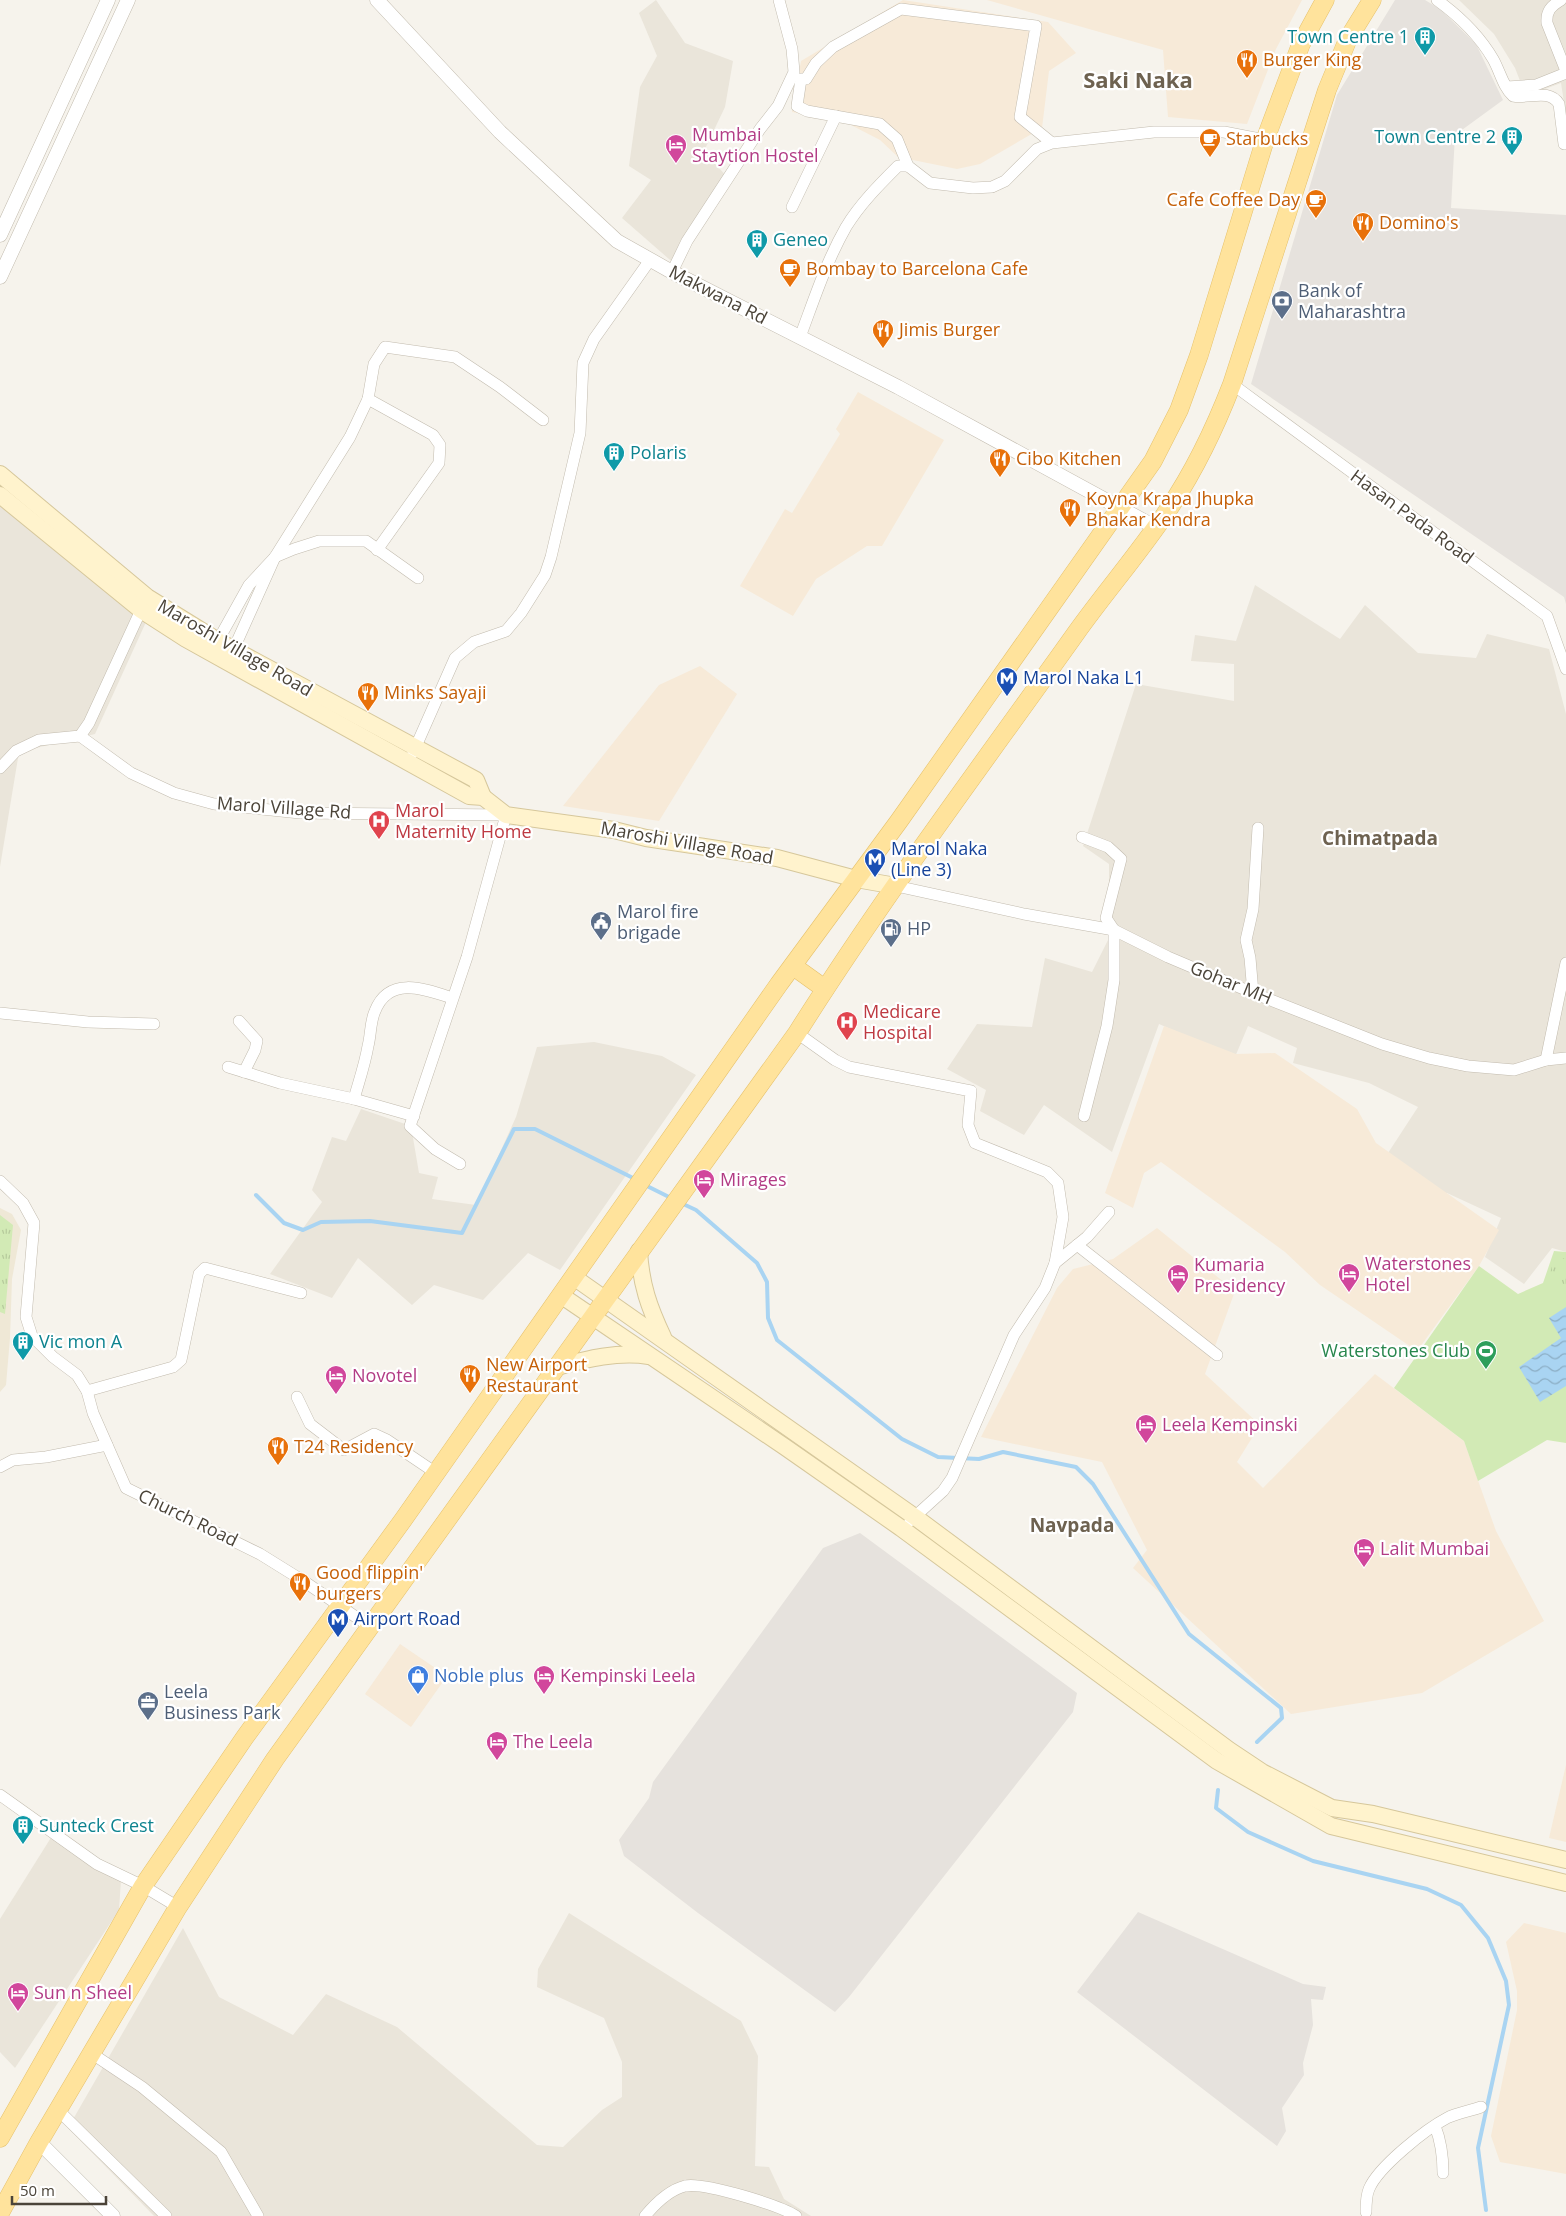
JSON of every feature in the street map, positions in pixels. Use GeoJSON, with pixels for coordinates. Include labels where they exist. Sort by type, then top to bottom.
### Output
{"type":"FeatureCollection","features":[{"type":"Feature","properties":{"kind":"main road"},"geometry":{"type":"LineString","coordinates":[[0,2138],[143,1886],[245,1737],[575,1278],[793,966],[1153,461],[1179,410],[1199,355],[1265,140],[1300,44],[1324,0]]}},
{"type":"Feature","properties":{"kind":"main road"},"geometry":{"type":"LineString","coordinates":[[0,2213],[39,2142],[178,1907],[275,1759],[797,1033],[896,886],[1189,477],[1215,427],[1232,384],[1327,90],[1348,39],[1372,0]]}},
{"type":"Feature","properties":{"kind":"main road","name":"Maroshi Village Road"},"geometry":{"type":"LineString","coordinates":[[0,474],[147,597],[215,646],[412,754],[470,796],[483,797],[506,815],[614,830],[646,838],[777,858],[856,879],[896,886]]}},
{"type":"Feature","properties":{"kind":"main road","name":"Maroshi Village Road"},"geometry":{"type":"LineString","coordinates":[[0,494],[141,610],[186,639],[215,646]]}},
{"type":"Feature","properties":{"kind":"main road"},"geometry":{"type":"LineString","coordinates":[[793,966],[825,989]]}},
{"type":"Feature","properties":{"kind":"main road"},"geometry":{"type":"LineString","coordinates":[[639,1251],[640,1276],[649,1306],[664,1339]]}},
{"type":"Feature","properties":{"kind":"main road"},"geometry":{"type":"LineString","coordinates":[[575,1278],[606,1298],[914,1517],[1228,1750],[1262,1772],[1332,1808],[1373,1814],[1566,1860]]}},
{"type":"Feature","properties":{"kind":"main road"},"geometry":{"type":"LineString","coordinates":[[562,1296],[901,1528],[1217,1761],[1331,1826],[1566,1883]]}},
{"type":"Feature","properties":{"kind":"main road"},"geometry":{"type":"LineString","coordinates":[[557,1367],[588,1358],[637,1354],[649,1356]]}},
{"type":"Feature","properties":{"kind":"street"},"geometry":{"type":"LineString","coordinates":[[0,235],[108,0]]}},
{"type":"Feature","properties":{"kind":"street"},"geometry":{"type":"LineString","coordinates":[[0,276],[128,0]]}},
{"type":"Feature","properties":{"kind":"street","name":"Makwana Rd"},"geometry":{"type":"LineString","coordinates":[[377,0],[500,132],[617,241],[672,272],[898,387],[1155,527]]}},
{"type":"Feature","properties":{"kind":"street"},"geometry":{"type":"LineString","coordinates":[[672,272],[688,241],[760,129],[778,106],[794,72],[792,49],[779,0]]}},
{"type":"Feature","properties":{"kind":"street"},"geometry":{"type":"LineString","coordinates":[[1437,0],[1455,14],[1478,37],[1494,59],[1507,87],[1514,96],[1546,95],[1555,99],[1559,104],[1564,144]]}},
{"type":"Feature","properties":{"kind":"street"},"geometry":{"type":"LineString","coordinates":[[1507,87],[1536,85],[1566,72],[1546,17],[1552,5],[1561,0]]}},
{"type":"Feature","properties":{"kind":"street"},"geometry":{"type":"LineString","coordinates":[[1052,143],[1020,117],[1036,26],[901,10],[833,48],[816,63],[806,79],[801,79],[797,106],[807,111],[880,124],[897,139],[908,166],[930,183],[973,188],[992,186],[1005,181],[1037,149],[1052,143],[1154,132],[1224,132],[1265,140]]}},
{"type":"Feature","properties":{"kind":"street"},"geometry":{"type":"LineString","coordinates":[[792,207],[836,116]]}},
{"type":"Feature","properties":{"kind":"street"},"geometry":{"type":"LineString","coordinates":[[800,337],[820,282],[846,227],[873,191],[898,166],[908,166]]}},
{"type":"Feature","properties":{"kind":"street"},"geometry":{"type":"LineString","coordinates":[[412,754],[454,658],[474,642],[506,631],[521,613],[545,575],[551,557],[580,433],[583,363],[594,338],[650,260]]}},
{"type":"Feature","properties":{"kind":"street"},"geometry":{"type":"LineString","coordinates":[[215,646],[250,585],[274,557],[350,437],[368,399],[374,364],[385,347],[455,357],[500,387],[543,420]]}},
{"type":"Feature","properties":{"kind":"street","name":"Hasan Pada Road"},"geometry":{"type":"LineString","coordinates":[[1232,384],[1547,616],[1566,669]]}},
{"type":"Feature","properties":{"kind":"street"},"geometry":{"type":"LineString","coordinates":[[368,399],[433,435],[440,445],[439,463],[377,550]]}},
{"type":"Feature","properties":{"kind":"street"},"geometry":{"type":"LineString","coordinates":[[231,655],[274,557],[319,541],[366,541],[418,578]]}},
{"type":"Feature","properties":{"kind":"street"},"geometry":{"type":"LineString","coordinates":[[0,768],[16,751],[39,740],[80,736],[89,723],[141,610]]}},
{"type":"Feature","properties":{"kind":"street","name":"Marol Village Rd"},"geometry":{"type":"LineString","coordinates":[[80,736],[131,773],[174,793],[214,804],[300,813],[506,815]]}},
{"type":"Feature","properties":{"kind":"street"},"geometry":{"type":"LineString","coordinates":[[460,1164],[436,1149],[410,1126],[467,957],[506,815]]}},
{"type":"Feature","properties":{"kind":"street"},"geometry":{"type":"LineString","coordinates":[[1253,993],[1250,958],[1246,940],[1253,909],[1258,828]]}},
{"type":"Feature","properties":{"kind":"street"},"geometry":{"type":"LineString","coordinates":[[1082,837],[1108,848],[1121,859],[1106,918],[1114,930],[1114,980],[1107,1026],[1084,1116]]}},
{"type":"Feature","properties":{"kind":"street","name":"Gohar MH"},"geometry":{"type":"LineString","coordinates":[[896,886],[1024,914],[1114,930],[1168,957],[1253,993],[1382,1044],[1429,1058],[1468,1066],[1514,1070],[1546,1060],[1566,1058]]}},
{"type":"Feature","properties":{"kind":"street"},"geometry":{"type":"LineString","coordinates":[[1546,1060],[1566,963]]}},
{"type":"Feature","properties":{"kind":"street"},"geometry":{"type":"LineString","coordinates":[[354,1099],[368,1048],[374,1012],[383,998],[396,989],[409,987],[428,990],[452,998]]}},
{"type":"Feature","properties":{"kind":"street"},"geometry":{"type":"LineString","coordinates":[[0,1013],[88,1022],[154,1024]]}},
{"type":"Feature","properties":{"kind":"street"},"geometry":{"type":"LineString","coordinates":[[239,1021],[256,1037],[257,1041],[255,1050],[244,1072]]}},
{"type":"Feature","properties":{"kind":"street"},"geometry":{"type":"LineString","coordinates":[[797,1033],[835,1060],[849,1067],[970,1092],[968,1125],[975,1143],[1047,1172],[1058,1183],[1063,1217],[1055,1263],[1045,1288],[1014,1335],[952,1478],[943,1490],[901,1528]]}},
{"type":"Feature","properties":{"kind":"street"},"geometry":{"type":"LineString","coordinates":[[228,1067],[280,1083],[354,1099],[414,1116]]}},
{"type":"Feature","properties":{"kind":"street","name":"Church Road"},"geometry":{"type":"LineString","coordinates":[[0,1181],[23,1203],[34,1223],[26,1317],[32,1336],[53,1357],[77,1375],[87,1391],[93,1413],[126,1488],[260,1554],[369,1626]]}},
{"type":"Feature","properties":{"kind":"street"},"geometry":{"type":"LineString","coordinates":[[1055,1263],[1077,1245],[1109,1212]]}},
{"type":"Feature","properties":{"kind":"street"},"geometry":{"type":"LineString","coordinates":[[1077,1245],[1217,1355]]}},
{"type":"Feature","properties":{"kind":"street"},"geometry":{"type":"LineString","coordinates":[[87,1391],[174,1367],[181,1360],[199,1274],[206,1268],[301,1293]]}},
{"type":"Feature","properties":{"kind":"street"},"geometry":{"type":"LineString","coordinates":[[297,1397],[310,1424],[344,1450],[374,1434],[387,1440],[436,1473]]}},
{"type":"Feature","properties":{"kind":"street"},"geometry":{"type":"LineString","coordinates":[[0,1467],[13,1460],[46,1457],[107,1445]]}},
{"type":"Feature","properties":{"kind":"street"},"geometry":{"type":"LineString","coordinates":[[0,1795],[96,1864],[143,1886],[178,1907]]}},
{"type":"Feature","properties":{"kind":"street"},"geometry":{"type":"LineString","coordinates":[[91,2053],[142,2087],[221,2152],[258,2216]]}},
{"type":"Feature","properties":{"kind":"street"},"geometry":{"type":"LineString","coordinates":[[1366,2212],[1366,2202],[1370,2187],[1382,2170],[1418,2138],[1435,2126],[1448,2118],[1481,2107]]}},
{"type":"Feature","properties":{"kind":"street"},"geometry":{"type":"LineString","coordinates":[[58,2110],[166,2216]]}},
{"type":"Feature","properties":{"kind":"street"},"geometry":{"type":"LineString","coordinates":[[1435,2126],[1440,2143],[1443,2173]]}},
{"type":"Feature","properties":{"kind":"street"},"geometry":{"type":"LineString","coordinates":[[39,2142],[113,2216]]}},
{"type":"Feature","properties":{"kind":"street"},"geometry":{"type":"LineString","coordinates":[[645,2216],[668,2194],[685,2186],[697,2186],[757,2199],[787,2210],[796,2216]]}},
{"type":"Feature","properties":{"kind":"shaded area"},"geometry":{"type":"Polygon","coordinates":[[[656,0],[685,43],[733,61],[725,107],[704,151],[727,177],[677,266],[622,218],[651,180],[629,166],[640,87],[657,56],[639,13],[656,0]]]}},
{"type":"Feature","properties":{"kind":"shaded area"},"geometry":{"type":"Polygon","coordinates":[[[903,0],[1048,22],[1076,53],[1049,71],[1042,128],[980,164],[957,169],[898,157],[880,140],[849,124],[792,112],[801,61],[903,0]]]}},
{"type":"Feature","properties":{"kind":"shaded area"},"geometry":{"type":"Polygon","coordinates":[[[987,0],[1302,0],[1276,49],[1247,124],[1168,117],[1163,50],[987,0]]]}},
{"type":"Feature","properties":{"kind":"shaded area"},"geometry":{"type":"Polygon","coordinates":[[[1395,0],[1425,0],[1440,9],[1476,44],[1503,100],[1455,135],[1451,208],[1566,215],[1566,604],[1564,597],[1251,384],[1337,95],[1395,0]]]}},
{"type":"Feature","properties":{"kind":"shaded area"},"geometry":{"type":"Polygon","coordinates":[[[1459,0],[1566,0],[1566,115],[1561,83],[1526,96],[1515,68],[1494,34],[1459,0]]]}},
{"type":"Feature","properties":{"kind":"shaded area"},"geometry":{"type":"Polygon","coordinates":[[[858,392],[944,440],[882,546],[867,546],[816,579],[793,616],[740,586],[785,509],[792,513],[840,434],[836,429],[858,392]]]}},
{"type":"Feature","properties":{"kind":"shaded area"},"geometry":{"type":"Polygon","coordinates":[[[0,506],[146,622],[95,734],[19,752],[0,867],[0,506]]]}},
{"type":"Feature","properties":{"kind":"shaded area"},"geometry":{"type":"Polygon","coordinates":[[[1255,585],[1340,639],[1365,605],[1418,653],[1476,658],[1487,634],[1549,649],[1566,714],[1566,1252],[1552,1248],[1524,1284],[1485,1257],[1501,1218],[1447,1193],[1427,1218],[1375,1173],[1418,1107],[1369,1083],[1293,1063],[1297,1048],[1248,1026],[1235,1057],[1159,1024],[1112,1152],[1044,1105],[1024,1135],[980,1111],[986,1090],[947,1069],[977,1024],[1032,1027],[1045,958],[1092,972],[1109,938],[1109,864],[1083,846],[1136,684],[1234,701],[1234,664],[1191,661],[1195,635],[1236,641],[1255,585]]]}},
{"type":"Feature","properties":{"kind":"shaded area"},"geometry":{"type":"Polygon","coordinates":[[[700,666],[737,694],[659,821],[563,806],[659,685],[700,666]]]}},
{"type":"Feature","properties":{"kind":"shaded area"},"geometry":{"type":"Polygon","coordinates":[[[1164,1026],[1236,1054],[1275,1053],[1357,1109],[1376,1143],[1499,1230],[1479,1266],[1417,1351],[1320,1285],[1285,1252],[1161,1162],[1144,1173],[1133,1208],[1105,1193],[1164,1026]]]}},
{"type":"Feature","properties":{"kind":"shaded area"},"geometry":{"type":"Polygon","coordinates":[[[594,1042],[662,1056],[696,1075],[560,1270],[528,1253],[483,1300],[434,1285],[412,1305],[358,1258],[332,1298],[270,1274],[322,1202],[312,1190],[332,1137],[346,1141],[361,1109],[411,1126],[419,1173],[438,1177],[432,1199],[476,1205],[516,1117],[537,1047],[594,1042]]]}},
{"type":"Feature","properties":{"kind":"shaded area"},"geometry":{"type":"Polygon","coordinates":[[[0,1208],[12,1214],[21,1230],[12,1279],[6,1385],[0,1392],[0,1208]]]}},
{"type":"Feature","properties":{"kind":"shaded area"},"geometry":{"type":"Polygon","coordinates":[[[1157,1228],[1235,1291],[1205,1374],[1260,1425],[1237,1462],[1263,1488],[1375,1374],[1464,1441],[1496,1531],[1544,1621],[1422,1693],[1291,1714],[1133,1568],[1147,1550],[1102,1462],[981,1437],[1057,1288],[1073,1269],[1113,1259],[1157,1228]]]}},
{"type":"Feature","properties":{"kind":"shaded area"},"geometry":{"type":"Polygon","coordinates":[[[860,1533],[1077,1693],[1073,1712],[849,1997],[835,2012],[698,1913],[624,1856],[619,1840],[649,1798],[653,1782],[823,1548],[860,1533]]]}},
{"type":"Feature","properties":{"kind":"shaded area"},"geometry":{"type":"Polygon","coordinates":[[[400,1644],[447,1676],[411,1727],[365,1694],[400,1644]]]}},
{"type":"Feature","properties":{"kind":"shaded area"},"geometry":{"type":"Polygon","coordinates":[[[1566,1765],[1566,1842],[1549,1838],[1566,1765]]]}},
{"type":"Feature","properties":{"kind":"shaded area"},"geometry":{"type":"Polygon","coordinates":[[[52,1836],[121,1880],[119,1910],[15,2068],[0,2052],[0,1919],[52,1836]]]}},
{"type":"Feature","properties":{"kind":"shaded area"},"geometry":{"type":"Polygon","coordinates":[[[1138,1912],[1303,1984],[1326,1987],[1323,2000],[1311,1999],[1313,2025],[1303,2063],[1304,2075],[1282,2108],[1286,2131],[1277,2146],[1077,1992],[1138,1912]]]}},
{"type":"Feature","properties":{"kind":"shaded area"},"geometry":{"type":"Polygon","coordinates":[[[569,1913],[741,2021],[758,2056],[755,2166],[769,2167],[784,2199],[811,2216],[154,2216],[68,2128],[183,1928],[219,1997],[293,2035],[326,1994],[397,2027],[537,2145],[563,2147],[602,2110],[622,2097],[622,2062],[604,2018],[537,1987],[538,1969],[569,1913]]]}},
{"type":"Feature","properties":{"kind":"shaded area"},"geometry":{"type":"Polygon","coordinates":[[[1524,1923],[1566,1933],[1566,2174],[1500,2162],[1491,2136],[1517,2010],[1517,1991],[1506,1942],[1524,1923]]]}},
{"type":"Feature","properties":{"kind":"green space"},"geometry":{"type":"Polygon","coordinates":[[[0,1215],[13,1225],[5,1314],[0,1312],[0,1215]]]}},
{"type":"Feature","properties":{"kind":"green space","name":"Waterstones Club"},"geometry":{"type":"Polygon","coordinates":[[[1554,1251],[1566,1252],[1566,1443],[1547,1440],[1478,1481],[1464,1441],[1394,1388],[1479,1266],[1518,1294],[1543,1283],[1554,1251]]]}},
{"type":"Feature","properties":{"kind":"green space"},"geometry":{"type":"Polygon","coordinates":[[[1555,1256],[1566,1259],[1566,1286],[1548,1280],[1555,1256]]]}},
{"type":"Feature","properties":{"kind":"water","name":"Waterstones Club"},"geometry":{"type":"Polygon","coordinates":[[[1566,1307],[1566,1386],[1540,1402],[1519,1367],[1561,1338],[1549,1318],[1566,1307]]]}},
{"type":"Feature","properties":{"kind":"waterway"},"geometry":{"type":"LineString","coordinates":[[256,1195],[284,1223],[303,1230],[321,1222],[370,1221],[462,1233],[514,1129],[535,1129],[635,1179]]}},
{"type":"Feature","properties":{"kind":"waterway"},"geometry":{"type":"LineString","coordinates":[[643,1184],[673,1199]]}},
{"type":"Feature","properties":{"kind":"waterway"},"geometry":{"type":"LineString","coordinates":[[681,1203],[696,1210],[757,1263],[767,1282],[768,1318],[777,1340],[902,1439],[938,1457],[979,1459],[1003,1452],[1076,1467],[1093,1484],[1189,1634],[1281,1708],[1282,1718],[1257,1742]]}},
{"type":"Feature","properties":{"kind":"waterway"},"geometry":{"type":"LineString","coordinates":[[1218,1790],[1216,1808],[1248,1832],[1313,1861],[1427,1889],[1461,1905],[1488,1938],[1506,1981],[1509,2005],[1478,2148],[1486,2210]]}},
{"type":"Feature","properties":{"kind":"place","name":"Town Centre 1"},"geometry":{"type":"Point","coordinates":[1425,56]}},
{"type":"Feature","properties":{"kind":"place","name":"Burger King"},"geometry":{"type":"Point","coordinates":[1247,79]}},
{"type":"Feature","properties":{"kind":"place","name":"Town Centre 2"},"geometry":{"type":"Point","coordinates":[1512,156]}},
{"type":"Feature","properties":{"kind":"place","name":"Starbucks"},"geometry":{"type":"Point","coordinates":[1210,158]}},
{"type":"Feature","properties":{"kind":"place","name":"Mumbai Staytion Hostel"},"geometry":{"type":"Point","coordinates":[676,164]}},
{"type":"Feature","properties":{"kind":"place","name":"Cafe Coffee Day"},"geometry":{"type":"Point","coordinates":[1316,219]}},
{"type":"Feature","properties":{"kind":"place","name":"Domino's"},"geometry":{"type":"Point","coordinates":[1363,242]}},
{"type":"Feature","properties":{"kind":"place","name":"Geneo"},"geometry":{"type":"Point","coordinates":[757,259]}},
{"type":"Feature","properties":{"kind":"place","name":"Bombay to Barcelona Cafe"},"geometry":{"type":"Point","coordinates":[790,288]}},
{"type":"Feature","properties":{"kind":"place","name":"Bank of Maharashtra"},"geometry":{"type":"Point","coordinates":[1282,320]}},
{"type":"Feature","properties":{"kind":"place","name":"Jimis Burger"},"geometry":{"type":"Point","coordinates":[883,349]}},
{"type":"Feature","properties":{"kind":"place","name":"Polaris"},"geometry":{"type":"Point","coordinates":[614,472]}},
{"type":"Feature","properties":{"kind":"place","name":"Cibo Kitchen"},"geometry":{"type":"Point","coordinates":[1000,478]}},
{"type":"Feature","properties":{"kind":"place","name":"Koyna Krapa Jhupka Bhakar Kendra"},"geometry":{"type":"Point","coordinates":[1070,528]}},
{"type":"Feature","properties":{"kind":"place","name":"Marol Naka L1"},"geometry":{"type":"Point","coordinates":[1007,697]}},
{"type":"Feature","properties":{"kind":"place","name":"Minks Sayaji"},"geometry":{"type":"Point","coordinates":[368,712]}},
{"type":"Feature","properties":{"kind":"place","name":"Marol Maternity Home"},"geometry":{"type":"Point","coordinates":[379,840]}},
{"type":"Feature","properties":{"kind":"place","name":"Marol Naka (Line 3)"},"geometry":{"type":"Point","coordinates":[875,878]}},
{"type":"Feature","properties":{"kind":"place","name":"Marol fire brigade"},"geometry":{"type":"Point","coordinates":[601,941]}},
{"type":"Feature","properties":{"kind":"place","name":"HP"},"geometry":{"type":"Point","coordinates":[891,948]}},
{"type":"Feature","properties":{"kind":"place","name":"Medicare Hospital"},"geometry":{"type":"Point","coordinates":[847,1041]}},
{"type":"Feature","properties":{"kind":"place","name":"Mirages"},"geometry":{"type":"Point","coordinates":[704,1199]}},
{"type":"Feature","properties":{"kind":"place","name":"Waterstones Hotel"},"geometry":{"type":"Point","coordinates":[1349,1293]}},
{"type":"Feature","properties":{"kind":"place","name":"Kumaria Presidency"},"geometry":{"type":"Point","coordinates":[1178,1294]}},
{"type":"Feature","properties":{"kind":"place","name":"Vic mon A"},"geometry":{"type":"Point","coordinates":[23,1361]}},
{"type":"Feature","properties":{"kind":"place","name":"Waterstones Club"},"geometry":{"type":"Point","coordinates":[1486,1370]}},
{"type":"Feature","properties":{"kind":"place","name":"New Airport Restaurant"},"geometry":{"type":"Point","coordinates":[470,1394]}},
{"type":"Feature","properties":{"kind":"place","name":"Novotel"},"geometry":{"type":"Point","coordinates":[336,1395]}},
{"type":"Feature","properties":{"kind":"place","name":"Leela Kempinski"},"geometry":{"type":"Point","coordinates":[1146,1444]}},
{"type":"Feature","properties":{"kind":"place","name":"T24 Residency"},"geometry":{"type":"Point","coordinates":[278,1466]}},
{"type":"Feature","properties":{"kind":"place","name":"Lalit Mumbai"},"geometry":{"type":"Point","coordinates":[1364,1568]}},
{"type":"Feature","properties":{"kind":"place","name":"Good flippin' burgers"},"geometry":{"type":"Point","coordinates":[300,1602]}},
{"type":"Feature","properties":{"kind":"place","name":"Airport Road"},"geometry":{"type":"Point","coordinates":[338,1638]}},
{"type":"Feature","properties":{"kind":"place","name":"Noble plus"},"geometry":{"type":"Point","coordinates":[418,1695]}},
{"type":"Feature","properties":{"kind":"place","name":"Kempinski Leela"},"geometry":{"type":"Point","coordinates":[544,1695]}},
{"type":"Feature","properties":{"kind":"place","name":"Leela Business Park"},"geometry":{"type":"Point","coordinates":[148,1721]}},
{"type":"Feature","properties":{"kind":"place","name":"The Leela"},"geometry":{"type":"Point","coordinates":[497,1761]}},
{"type":"Feature","properties":{"kind":"place","name":"Sunteck Crest"},"geometry":{"type":"Point","coordinates":[23,1845]}},
{"type":"Feature","properties":{"kind":"place","name":"Sun n Sheel"},"geometry":{"type":"Point","coordinates":[18,2012]}},
{"type":"Feature","properties":{"kind":"district","name":"Saki Naka"},"geometry":{"type":"Point","coordinates":[1138,80]}},
{"type":"Feature","properties":{"kind":"district","name":"Chimatpada"},"geometry":{"type":"Point","coordinates":[1380,838]}},
{"type":"Feature","properties":{"kind":"district","name":"Navpada"},"geometry":{"type":"Point","coordinates":[1072,1525]}}]}
